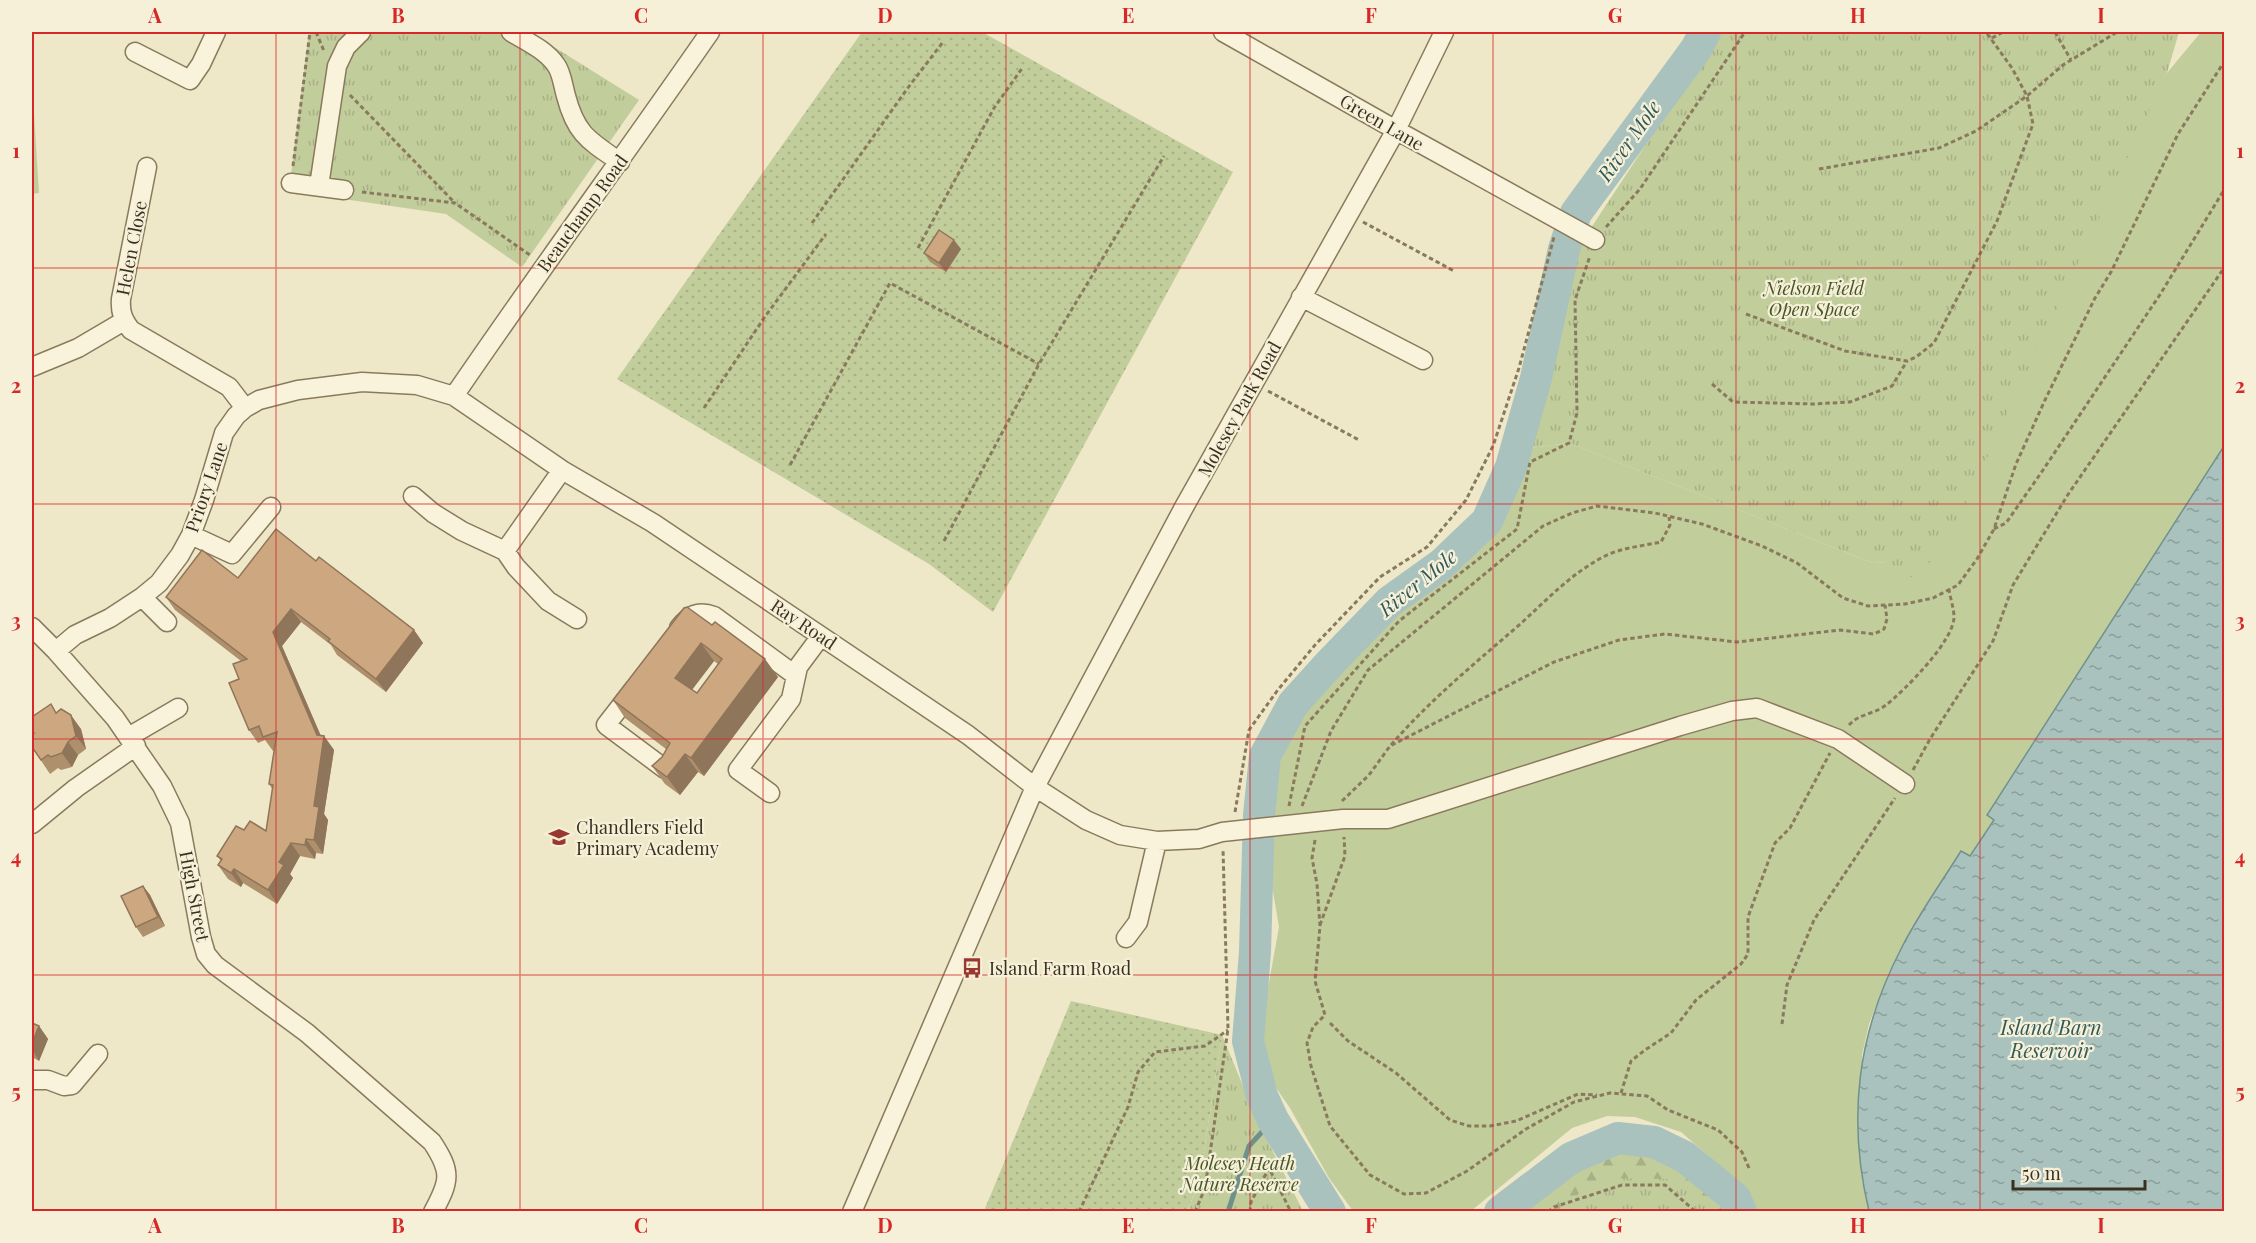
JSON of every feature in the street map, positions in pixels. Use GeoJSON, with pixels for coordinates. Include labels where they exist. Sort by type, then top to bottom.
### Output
{"type":"FeatureCollection","features":[{"type":"Feature","properties":{"kind":"street"},"geometry":{"type":"LineString","coordinates":[[135,52],[190,80],[201,64],[216,32]]}},
{"type":"Feature","properties":{"kind":"street"},"geometry":{"type":"LineString","coordinates":[[319,186],[337,66],[346,47],[361,32]]}},
{"type":"Feature","properties":{"kind":"street"},"geometry":{"type":"LineString","coordinates":[[511,32],[548,56],[558,67],[570,111],[578,129],[592,143],[620,162]]}},
{"type":"Feature","properties":{"kind":"street","name":"Beauchamp Road"},"geometry":{"type":"LineString","coordinates":[[454,396],[710,32]]}},
{"type":"Feature","properties":{"kind":"street","name":"Green Lane"},"geometry":{"type":"LineString","coordinates":[[1223,32],[1540,211],[1591,237]]}},
{"type":"Feature","properties":{"kind":"street","name":"Molesey Park Road"},"geometry":{"type":"LineString","coordinates":[[1035,787],[1301,297],[1396,130],[1444,32]]}},
{"type":"Feature","properties":{"kind":"street","name":"Helen Close"},"geometry":{"type":"LineString","coordinates":[[147,167],[121,299],[124,321],[131,330],[229,387],[245,408]]}},
{"type":"Feature","properties":{"kind":"street"},"geometry":{"type":"LineString","coordinates":[[291,183],[344,190]]}},
{"type":"Feature","properties":{"kind":"street"},"geometry":{"type":"LineString","coordinates":[[1301,297],[1423,360]]}},
{"type":"Feature","properties":{"kind":"street"},"geometry":{"type":"LineString","coordinates":[[32,367],[78,348],[124,321]]}},
{"type":"Feature","properties":{"kind":"street","name":"Priory Lane"},"geometry":{"type":"LineString","coordinates":[[56,651],[75,635],[110,618],[159,583],[180,555],[190,534],[204,500],[224,433],[245,408],[259,400],[298,390],[362,382],[417,385],[454,396]]}},
{"type":"Feature","properties":{"kind":"street","name":"Ray Road"},"geometry":{"type":"LineString","coordinates":[[454,396],[562,470],[653,523],[821,636],[968,735],[1035,787],[1086,820],[1120,835],[1157,841],[1199,839],[1227,832],[1316,822],[1343,810],[1388,819],[1732,711],[1757,708],[1838,739],[1905,784]]}},
{"type":"Feature","properties":{"kind":"street"},"geometry":{"type":"LineString","coordinates":[[505,551],[562,470]]}},
{"type":"Feature","properties":{"kind":"street"},"geometry":{"type":"LineString","coordinates":[[413,496],[433,513],[462,531],[505,551],[516,567],[548,601],[577,619]]}},
{"type":"Feature","properties":{"kind":"street"},"geometry":{"type":"LineString","coordinates":[[190,534],[232,554],[271,507]]}},
{"type":"Feature","properties":{"kind":"street"},"geometry":{"type":"LineString","coordinates":[[142,597],[167,622]]}},
{"type":"Feature","properties":{"kind":"street"},"geometry":{"type":"LineString","coordinates":[[668,643],[690,616],[707,613],[795,675]]}},
{"type":"Feature","properties":{"kind":"street","name":"High Street"},"geometry":{"type":"LineString","coordinates":[[32,627],[56,651],[133,741],[162,786],[180,823],[206,954],[215,965],[307,1033],[432,1142],[443,1159],[448,1178],[434,1212]]}},
{"type":"Feature","properties":{"kind":"street"},"geometry":{"type":"LineString","coordinates":[[770,793],[738,770],[791,699],[798,667],[821,636]]}},
{"type":"Feature","properties":{"kind":"street"},"geometry":{"type":"LineString","coordinates":[[647,670],[606,725],[665,769]]}},
{"type":"Feature","properties":{"kind":"street"},"geometry":{"type":"LineString","coordinates":[[32,824],[133,741],[178,708]]}},
{"type":"Feature","properties":{"kind":"street"},"geometry":{"type":"LineString","coordinates":[[852,1212],[1035,787]]}},
{"type":"Feature","properties":{"kind":"street"},"geometry":{"type":"LineString","coordinates":[[1126,938],[1138,922],[1157,841]]}},
{"type":"Feature","properties":{"kind":"street"},"geometry":{"type":"LineString","coordinates":[[32,1080],[48,1080],[64,1086],[72,1085],[98,1054]]}},
{"type":"Feature","properties":{"kind":"path"},"geometry":{"type":"LineString","coordinates":[[291,183],[310,32]]}},
{"type":"Feature","properties":{"kind":"path"},"geometry":{"type":"LineString","coordinates":[[316,32],[334,79],[455,203],[544,265]]}},
{"type":"Feature","properties":{"kind":"path"},"geometry":{"type":"LineString","coordinates":[[1290,825],[1305,726],[1399,621],[1517,529],[1530,462],[1569,443],[1577,413],[1575,300],[1591,237],[1640,189],[1745,32]]}},
{"type":"Feature","properties":{"kind":"path"},"geometry":{"type":"LineString","coordinates":[[1746,314],[1845,351],[1907,361],[1934,343],[1997,221],[2033,124],[2028,96],[2013,68],[1986,32]]}},
{"type":"Feature","properties":{"kind":"path"},"geometry":{"type":"LineString","coordinates":[[1992,38],[2003,32]]}},
{"type":"Feature","properties":{"kind":"path"},"geometry":{"type":"LineString","coordinates":[[2055,32],[2071,60]]}},
{"type":"Feature","properties":{"kind":"path"},"geometry":{"type":"LineString","coordinates":[[1819,169],[1939,148],[1976,131],[2028,96],[2071,60],[2117,32]]}},
{"type":"Feature","properties":{"kind":"path"},"geometry":{"type":"LineString","coordinates":[[813,223],[907,89],[943,42]]}},
{"type":"Feature","properties":{"kind":"path"},"geometry":{"type":"LineString","coordinates":[[1290,825],[1331,730],[1368,670],[1543,526],[1572,513],[1597,506],[1655,513],[1702,524],[1762,546],[1797,563],[1843,598],[1868,606],[1933,598],[1958,585],[1977,559],[1994,529],[2016,464],[2095,298],[2111,272],[2178,134],[2224,62]]}},
{"type":"Feature","properties":{"kind":"path"},"geometry":{"type":"LineString","coordinates":[[918,248],[994,108],[1023,68]]}},
{"type":"Feature","properties":{"kind":"path"},"geometry":{"type":"LineString","coordinates":[[944,541],[1039,364],[1164,156]]}},
{"type":"Feature","properties":{"kind":"path"},"geometry":{"type":"LineString","coordinates":[[344,190],[455,203]]}},
{"type":"Feature","properties":{"kind":"path"},"geometry":{"type":"LineString","coordinates":[[1994,529],[2006,523],[2041,473],[2161,293],[2224,190]]}},
{"type":"Feature","properties":{"kind":"path"},"geometry":{"type":"LineString","coordinates":[[1348,214],[1454,271]]}},
{"type":"Feature","properties":{"kind":"path"},"geometry":{"type":"LineString","coordinates":[[1195,1212],[1205,1188],[1228,1029],[1227,832],[1249,730],[1315,645],[1380,577],[1427,547],[1466,500],[1493,446],[1515,379],[1559,220]]}},
{"type":"Feature","properties":{"kind":"path"},"geometry":{"type":"LineString","coordinates":[[704,408],[764,318],[826,234]]}},
{"type":"Feature","properties":{"kind":"path"},"geometry":{"type":"LineString","coordinates":[[1782,1024],[1787,985],[1814,920],[1872,830],[1905,784],[1930,739],[1993,641],[2013,585],[2067,496],[2224,268]]}},
{"type":"Feature","properties":{"kind":"path"},"geometry":{"type":"LineString","coordinates":[[790,465],[890,283],[1039,364]]}},
{"type":"Feature","properties":{"kind":"path"},"geometry":{"type":"LineString","coordinates":[[1712,384],[1732,402],[1813,404],[1850,402],[1892,386],[1907,361]]}},
{"type":"Feature","properties":{"kind":"path"},"geometry":{"type":"LineString","coordinates":[[1254,383],[1359,440]]}},
{"type":"Feature","properties":{"kind":"path"},"geometry":{"type":"LineString","coordinates":[[1320,926],[1345,856],[1343,810],[1390,746],[1413,720],[1560,586],[1604,556],[1620,550],[1661,542],[1670,525],[1669,517]]}},
{"type":"Feature","properties":{"kind":"path"},"geometry":{"type":"LineString","coordinates":[[1621,1094],[1631,1061],[1671,1033],[1696,1000],[1741,964],[1748,954],[1748,917],[1775,843],[1790,828],[1838,739],[1853,720],[1885,706],[1928,664],[1948,638],[1954,616],[1949,590]]}},
{"type":"Feature","properties":{"kind":"path"},"geometry":{"type":"LineString","coordinates":[[1390,746],[1554,662],[1619,640],[1665,634],[1737,642],[1840,630],[1874,634],[1884,629],[1887,619],[1885,605]]}},
{"type":"Feature","properties":{"kind":"path"},"geometry":{"type":"LineString","coordinates":[[1316,822],[1312,858],[1317,884],[1320,926],[1315,981],[1324,1015],[1313,1027],[1307,1043],[1311,1066],[1330,1126],[1370,1175],[1404,1194],[1425,1193],[1467,1171],[1526,1130],[1574,1102],[1602,1095]]}},
{"type":"Feature","properties":{"kind":"path"},"geometry":{"type":"LineString","coordinates":[[1330,1023],[1348,1041],[1396,1073],[1450,1120],[1469,1126],[1490,1126],[1516,1121],[1578,1094],[1647,1096],[1668,1110],[1718,1130],[1742,1152],[1749,1168]]}},
{"type":"Feature","properties":{"kind":"path"},"geometry":{"type":"LineString","coordinates":[[1079,1212],[1128,1107],[1138,1072],[1155,1052],[1205,1046],[1228,1029]]}},
{"type":"Feature","properties":{"kind":"path"},"geometry":{"type":"LineString","coordinates":[[1250,1212],[1251,1202],[1269,1168],[1291,1212]]}},
{"type":"Feature","properties":{"kind":"path"},"geometry":{"type":"LineString","coordinates":[[1548,1212],[1554,1207],[1622,1185],[1665,1185],[1696,1212]]}},
{"type":"Feature","properties":{"kind":"green space"},"geometry":{"type":"Polygon","coordinates":[[[309,32],[530,32],[639,100],[522,267],[446,214],[289,191],[309,32]]]}},
{"type":"Feature","properties":{"kind":"green space"},"geometry":{"type":"Polygon","coordinates":[[[862,32],[982,32],[1233,172],[993,612],[929,564],[617,379],[862,32]]]}},
{"type":"Feature","properties":{"kind":"green space","name":"Nielson Field Open Space"},"geometry":{"type":"Polygon","coordinates":[[[1720,32],[2179,32],[2167,73],[1943,552],[1909,579],[1887,562],[1873,563],[1569,443],[1522,449],[1550,361],[1578,254],[1587,234],[1720,32]]]}},
{"type":"Feature","properties":{"kind":"green space"},"geometry":{"type":"Polygon","coordinates":[[[2201,32],[2224,32],[2224,446],[1987,814],[1994,820],[1970,857],[1961,851],[1902,946],[1888,975],[1869,1024],[1862,1055],[1862,1180],[1869,1211],[1755,1211],[1720,1166],[1681,1132],[1635,1117],[1607,1116],[1572,1128],[1471,1211],[1353,1211],[1329,1178],[1290,1108],[1270,1079],[1260,1051],[1261,1027],[1279,927],[1269,868],[1278,766],[1297,723],[1329,680],[1387,617],[1464,565],[1511,504],[1522,449],[1569,443],[1873,563],[1887,562],[2167,73],[2201,32]]]}},
{"type":"Feature","properties":{"kind":"green space"},"geometry":{"type":"Polygon","coordinates":[[[32,82],[39,193],[32,194],[32,82]]]}},
{"type":"Feature","properties":{"kind":"green space"},"geometry":{"type":"Polygon","coordinates":[[[1071,1001],[1222,1035],[1199,1183],[1187,1211],[984,1211],[1071,1001]]]}},
{"type":"Feature","properties":{"kind":"green space","name":"Molesey Heath Nature Reserve"},"geometry":{"type":"Polygon","coordinates":[[[1222,1035],[1257,1120],[1303,1211],[1187,1212],[1199,1183],[1222,1035]]]}},
{"type":"Feature","properties":{"kind":"green space"},"geometry":{"type":"Polygon","coordinates":[[[1629,1147],[1677,1162],[1719,1203],[1723,1211],[1520,1212],[1570,1169],[1629,1147]]]}},
{"type":"Feature","properties":{"kind":"green space"},"geometry":{"type":"Polygon","coordinates":[[[1600,1178],[1680,1179],[1714,1211],[1554,1211],[1600,1178]]]}},
{"type":"Feature","properties":{"kind":"water","name":"Island Barn Reservoir"},"geometry":{"type":"Polygon","coordinates":[[[2224,446],[2224,1211],[1869,1211],[1862,1177],[1859,1143],[1860,1077],[1874,1013],[1886,981],[1901,949],[1930,899],[1961,851],[1970,856],[1994,820],[1987,815],[2224,446]]]}},
{"type":"Feature","properties":{"kind":"building"},"geometry":{"type":"Polygon","coordinates":[[[939,230],[954,240],[939,263],[924,253],[939,230]]]}},
{"type":"Feature","properties":{"kind":"building"},"geometry":{"type":"Polygon","coordinates":[[[276,529],[316,561],[319,557],[414,630],[376,679],[291,609],[273,632],[317,735],[324,736],[314,806],[319,807],[314,840],[306,839],[305,845],[291,843],[279,862],[284,865],[268,890],[234,869],[231,873],[218,865],[222,859],[217,856],[236,826],[244,830],[250,821],[266,831],[273,785],[269,784],[277,732],[263,737],[259,726],[249,730],[229,683],[239,679],[233,664],[247,659],[166,597],[202,550],[238,578],[276,529]]]}},
{"type":"Feature","properties":{"kind":"building"},"geometry":{"type":"Polygon","coordinates":[[[687,607],[712,625],[715,622],[765,659],[691,758],[685,754],[667,777],[652,766],[662,757],[670,743],[613,700],[687,607]],[[701,643],[675,678],[697,693],[722,659],[701,643]]]}},
{"type":"Feature","properties":{"kind":"building"},"geometry":{"type":"Polygon","coordinates":[[[51,704],[56,713],[61,709],[71,715],[76,736],[68,742],[62,753],[51,757],[48,755],[41,760],[32,747],[32,733],[34,733],[32,717],[51,704]]]}},
{"type":"Feature","properties":{"kind":"building"},"geometry":{"type":"Polygon","coordinates":[[[143,886],[158,917],[136,927],[121,896],[143,886]]]}},
{"type":"Feature","properties":{"kind":"building"},"geometry":{"type":"Polygon","coordinates":[[[32,1023],[39,1026],[32,1043],[32,1023]]]}},
{"type":"Feature","properties":{"kind":"waterway","name":"River Mole"},"geometry":{"type":"LineString","coordinates":[[1330,1212],[1273,1120],[1262,1096],[1248,1041],[1255,952],[1259,815],[1265,756],[1293,704],[1330,663],[1389,602],[1442,564],[1487,521],[1511,467],[1536,378],[1564,249],[1576,213],[1696,49],[1705,32]]}},
{"type":"Feature","properties":{"kind":"waterway"},"geometry":{"type":"LineString","coordinates":[[1228,1212],[1249,1146],[1273,1120]]}},
{"type":"Feature","properties":{"kind":"waterway","name":"River Mole"},"geometry":{"type":"LineString","coordinates":[[1500,1212],[1571,1158],[1618,1138],[1654,1142],[1685,1157],[1735,1198],[1741,1212]]}},
{"type":"Feature","properties":{"kind":"place","name":"Chandlers Field Primary Academy"},"geometry":{"type":"Point","coordinates":[559,837]}},
{"type":"Feature","properties":{"kind":"place","name":"Island Farm Road"},"geometry":{"type":"Point","coordinates":[972,968]}}]}
